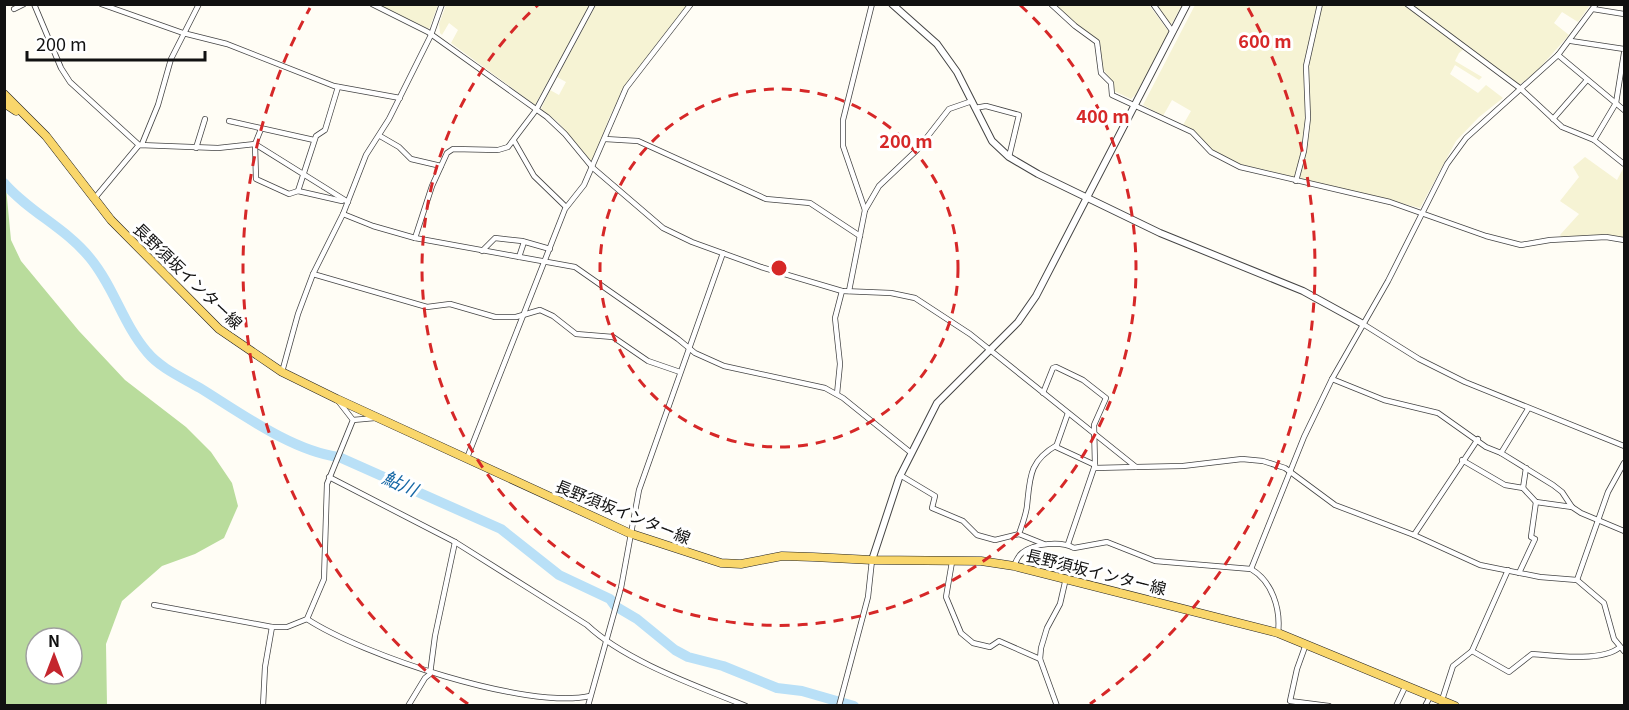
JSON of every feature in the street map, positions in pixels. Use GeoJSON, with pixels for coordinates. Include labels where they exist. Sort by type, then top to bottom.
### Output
{"type":"FeatureCollection","features":[{"type":"Feature","properties":{"kind":"main road","name":"長野須坂インター線"},"geometry":{"type":"LineString","coordinates":[[4,94],[33,122],[94,199],[219,329],[282,372],[629,533],[721,563],[741,564],[782,556],[981,561],[1014,566],[1066,577],[1278,633],[1455,705]]}},
{"type":"Feature","properties":{"kind":"main road","name":"長野須坂インター線"},"geometry":{"type":"LineString","coordinates":[[4,103],[33,122]]}},
{"type":"Feature","properties":{"kind":"street"},"geometry":{"type":"LineString","coordinates":[[14,9],[24,4]]}},
{"type":"Feature","properties":{"kind":"street"},"geometry":{"type":"LineString","coordinates":[[34,4],[61,68],[70,82],[140,144],[196,148],[255,144],[348,202]]}},
{"type":"Feature","properties":{"kind":"street"},"geometry":{"type":"LineString","coordinates":[[101,4],[183,33],[227,44],[338,87],[400,98]]}},
{"type":"Feature","properties":{"kind":"street"},"geometry":{"type":"LineString","coordinates":[[94,199],[140,144],[158,105],[171,58],[199,4]]}},
{"type":"Feature","properties":{"kind":"street"},"geometry":{"type":"LineString","coordinates":[[372,4],[431,35],[536,110],[565,134],[593,168],[663,228],[723,253],[842,291],[897,293],[915,298],[990,350],[1136,467]]}},
{"type":"Feature","properties":{"kind":"street"},"geometry":{"type":"LineString","coordinates":[[282,372],[298,314],[313,274],[343,214],[366,155],[374,140],[380,136],[400,98],[431,35],[442,4]]}},
{"type":"Feature","properties":{"kind":"street"},"geometry":{"type":"LineString","coordinates":[[415,238],[447,153],[453,149],[498,150],[508,147],[514,141],[522,132],[530,115],[536,110],[593,4]]}},
{"type":"Feature","properties":{"kind":"street"},"geometry":{"type":"LineString","coordinates":[[467,458],[566,207],[585,185],[626,88],[691,4]]}},
{"type":"Feature","properties":{"kind":"street"},"geometry":{"type":"LineString","coordinates":[[865,210],[843,146],[843,120],[872,4]]}},
{"type":"Feature","properties":{"kind":"street"},"geometry":{"type":"LineString","coordinates":[[892,4],[937,45],[957,72],[992,141],[1009,157],[1160,233],[1303,291],[1429,364],[1528,409],[1624,446]]}},
{"type":"Feature","properties":{"kind":"street"},"geometry":{"type":"LineString","coordinates":[[1051,4],[1074,26],[1097,42],[1101,73],[1111,83],[1112,95],[1192,132],[1210,152],[1240,167],[1296,182],[1390,202],[1486,236],[1521,245],[1550,240],[1606,237],[1624,240]]}},
{"type":"Feature","properties":{"kind":"street"},"geometry":{"type":"LineString","coordinates":[[1153,4],[1173,32]]}},
{"type":"Feature","properties":{"kind":"street"},"geometry":{"type":"LineString","coordinates":[[839,705],[868,597],[872,560],[910,452],[937,403],[1018,322],[1036,296],[1187,4]]}},
{"type":"Feature","properties":{"kind":"street"},"geometry":{"type":"LineString","coordinates":[[1296,182],[1304,151],[1308,118],[1306,66],[1320,4]]}},
{"type":"Feature","properties":{"kind":"street"},"geometry":{"type":"LineString","coordinates":[[1407,4],[1521,90],[1562,127],[1594,140],[1624,164]]}},
{"type":"Feature","properties":{"kind":"street"},"geometry":{"type":"LineString","coordinates":[[1251,569],[1304,437],[1332,379],[1423,213],[1447,164],[1466,138],[1558,55],[1594,7],[1624,14]]}},
{"type":"Feature","properties":{"kind":"street"},"geometry":{"type":"LineString","coordinates":[[1570,41],[1624,51],[1616,103],[1594,140]]}},
{"type":"Feature","properties":{"kind":"street"},"geometry":{"type":"LineString","coordinates":[[1558,55],[1624,110]]}},
{"type":"Feature","properties":{"kind":"street"},"geometry":{"type":"LineString","coordinates":[[1553,119],[1587,80]]}},
{"type":"Feature","properties":{"kind":"street"},"geometry":{"type":"LineString","coordinates":[[298,191],[302,172],[314,140],[325,130],[338,87]]}},
{"type":"Feature","properties":{"kind":"street"},"geometry":{"type":"LineString","coordinates":[[849,291],[865,210],[879,186],[917,150],[949,109],[973,104],[1019,116],[1009,157]]}},
{"type":"Feature","properties":{"kind":"street"},"geometry":{"type":"LineString","coordinates":[[196,148],[205,119]]}},
{"type":"Feature","properties":{"kind":"street"},"geometry":{"type":"LineString","coordinates":[[229,121],[314,140]]}},
{"type":"Feature","properties":{"kind":"street"},"geometry":{"type":"LineString","coordinates":[[261,129],[255,144],[256,179],[289,194],[298,191],[348,202]]}},
{"type":"Feature","properties":{"kind":"street"},"geometry":{"type":"LineString","coordinates":[[380,136],[399,147],[411,159],[441,166]]}},
{"type":"Feature","properties":{"kind":"street"},"geometry":{"type":"LineString","coordinates":[[605,139],[638,141],[766,199],[810,202],[860,236]]}},
{"type":"Feature","properties":{"kind":"street"},"geometry":{"type":"LineString","coordinates":[[514,141],[534,176],[566,207]]}},
{"type":"Feature","properties":{"kind":"street"},"geometry":{"type":"LineString","coordinates":[[343,214],[373,226],[415,238],[575,267],[588,274],[701,357],[724,366],[814,384],[837,394],[910,452]]}},
{"type":"Feature","properties":{"kind":"street"},"geometry":{"type":"LineString","coordinates":[[482,251],[495,238],[550,249]]}},
{"type":"Feature","properties":{"kind":"street"},"geometry":{"type":"LineString","coordinates":[[519,257],[524,242]]}},
{"type":"Feature","properties":{"kind":"street"},"geometry":{"type":"LineString","coordinates":[[588,705],[621,588],[629,533],[639,490],[723,253]]}},
{"type":"Feature","properties":{"kind":"street"},"geometry":{"type":"LineString","coordinates":[[313,274],[427,307],[450,304],[495,317],[516,317],[540,310],[554,316],[576,334],[613,337],[648,361],[680,372]]}},
{"type":"Feature","properties":{"kind":"street"},"geometry":{"type":"LineString","coordinates":[[837,394],[840,364],[835,318],[842,291]]}},
{"type":"Feature","properties":{"kind":"street"},"geometry":{"type":"LineString","coordinates":[[1042,393],[1053,368],[1056,367],[1083,380],[1106,398],[1094,425],[1094,466],[1068,544]]}},
{"type":"Feature","properties":{"kind":"street"},"geometry":{"type":"LineString","coordinates":[[1332,379],[1384,400],[1438,413],[1478,439],[1486,447],[1502,453],[1562,492],[1572,507]]}},
{"type":"Feature","properties":{"kind":"street"},"geometry":{"type":"LineString","coordinates":[[337,399],[352,421]]}},
{"type":"Feature","properties":{"kind":"street"},"geometry":{"type":"LineString","coordinates":[[1502,453],[1528,409]]}},
{"type":"Feature","properties":{"kind":"street"},"geometry":{"type":"LineString","coordinates":[[1019,534],[1027,506],[1028,479],[1041,454],[1057,445],[1068,413]]}},
{"type":"Feature","properties":{"kind":"street"},"geometry":{"type":"LineString","coordinates":[[352,421],[377,418]]}},
{"type":"Feature","properties":{"kind":"street"},"geometry":{"type":"LineString","coordinates":[[153,605],[272,627],[287,627],[307,619],[324,579],[325,500],[329,477],[352,421]]}},
{"type":"Feature","properties":{"kind":"street"},"geometry":{"type":"LineString","coordinates":[[1414,534],[1478,439]]}},
{"type":"Feature","properties":{"kind":"street"},"geometry":{"type":"LineString","coordinates":[[1057,445],[1056,447],[1094,466],[1183,466],[1242,459],[1263,461],[1285,468],[1335,505],[1414,534],[1480,565],[1519,573],[1577,580],[1604,603],[1614,639],[1622,649],[1612,654],[1561,656],[1532,654],[1509,672],[1472,651]]}},
{"type":"Feature","properties":{"kind":"street"},"geometry":{"type":"LineString","coordinates":[[1462,460],[1505,485],[1523,488],[1536,502],[1572,507],[1624,531]]}},
{"type":"Feature","properties":{"kind":"street"},"geometry":{"type":"LineString","coordinates":[[1577,580],[1608,492],[1624,463]]}},
{"type":"Feature","properties":{"kind":"street"},"geometry":{"type":"LineString","coordinates":[[1523,488],[1526,468]]}},
{"type":"Feature","properties":{"kind":"street"},"geometry":{"type":"LineString","coordinates":[[900,476],[935,496],[932,508],[963,521],[977,535],[995,540],[1019,534],[1045,545]]}},
{"type":"Feature","properties":{"kind":"street"},"geometry":{"type":"LineString","coordinates":[[329,477],[455,542],[587,625],[606,640],[694,685],[746,705]]}},
{"type":"Feature","properties":{"kind":"street"},"geometry":{"type":"LineString","coordinates":[[1519,573],[1535,539],[1531,537],[1536,502]]}},
{"type":"Feature","properties":{"kind":"street"},"geometry":{"type":"LineString","coordinates":[[408,705],[430,674],[439,615],[455,542]]}},
{"type":"Feature","properties":{"kind":"street"},"geometry":{"type":"LineString","coordinates":[[1014,566],[1020,554],[1029,548],[1068,544],[1074,548],[1107,542],[1155,561],[1251,569],[1264,577],[1270,588],[1278,612],[1278,633]]}},
{"type":"Feature","properties":{"kind":"street"},"geometry":{"type":"LineString","coordinates":[[952,562],[946,597],[961,633],[972,643],[990,647],[999,641],[1040,659]]}},
{"type":"Feature","properties":{"kind":"street"},"geometry":{"type":"LineString","coordinates":[[1442,700],[1453,666],[1472,651],[1508,570]]}},
{"type":"Feature","properties":{"kind":"street"},"geometry":{"type":"LineString","coordinates":[[1057,705],[1040,659],[1047,628],[1060,604],[1066,577]]}},
{"type":"Feature","properties":{"kind":"street"},"geometry":{"type":"LineString","coordinates":[[307,619],[359,649],[493,694],[526,700],[580,700],[590,696]]}},
{"type":"Feature","properties":{"kind":"street"},"geometry":{"type":"LineString","coordinates":[[263,705],[265,667],[272,627]]}},
{"type":"Feature","properties":{"kind":"street"},"geometry":{"type":"LineString","coordinates":[[1306,644],[1297,669],[1290,702],[1329,705]]}},
{"type":"Feature","properties":{"kind":"street"},"geometry":{"type":"LineString","coordinates":[[1396,705],[1406,685]]}},
{"type":"Feature","properties":{"kind":"street"},"geometry":{"type":"LineString","coordinates":[[1425,705],[1431,695]]}},
{"type":"Feature","properties":{"kind":"shaded area"},"geometry":{"type":"Polygon","coordinates":[[[377,5],[438,5],[429,29],[377,5]]]}},
{"type":"Feature","properties":{"kind":"shaded area"},"geometry":{"type":"Polygon","coordinates":[[[446,5],[590,5],[535,105],[451,43],[458,30],[449,23],[442,35],[440,33],[439,24],[446,5]]]}},
{"type":"Feature","properties":{"kind":"shaded area"},"geometry":{"type":"Polygon","coordinates":[[[596,5],[687,5],[626,84],[609,118],[594,160],[591,161],[558,122],[541,109],[550,90],[559,95],[566,82],[557,77],[596,5]]]}},
{"type":"Feature","properties":{"kind":"shaded area"},"geometry":{"type":"Polygon","coordinates":[[[1054,5],[1149,5],[1169,32],[1136,94],[1131,99],[1114,91],[1112,81],[1102,68],[1100,43],[1054,5]]]}},
{"type":"Feature","properties":{"kind":"shaded area"},"geometry":{"type":"Polygon","coordinates":[[[1157,5],[1182,5],[1171,25],[1157,5]]]}},
{"type":"Feature","properties":{"kind":"shaded area"},"geometry":{"type":"Polygon","coordinates":[[[1195,5],[1590,5],[1578,22],[1562,12],[1554,23],[1569,35],[1537,71],[1518,86],[1465,48],[1459,53],[1455,61],[1482,77],[1479,80],[1455,65],[1450,74],[1478,93],[1486,85],[1503,98],[1479,117],[1456,141],[1420,208],[1240,164],[1209,149],[1193,130],[1183,125],[1191,111],[1172,100],[1163,116],[1143,105],[1195,5]]]}},
{"type":"Feature","properties":{"kind":"shaded area"},"geometry":{"type":"Polygon","coordinates":[[[1585,157],[1617,180],[1624,167],[1624,238],[1562,238],[1560,235],[1579,214],[1560,201],[1579,177],[1573,167],[1585,157]]]}},
{"type":"Feature","properties":{"kind":"green space"},"geometry":{"type":"Polygon","coordinates":[[[5,177],[11,240],[21,261],[79,331],[125,380],[186,427],[211,452],[232,483],[238,506],[224,538],[195,554],[162,566],[122,601],[106,644],[107,705],[5,705],[5,177]]]}},
{"type":"Feature","properties":{"kind":"waterway","name":"鮎川"},"geometry":{"type":"LineString","coordinates":[[4,183],[25,203],[70,238],[90,258],[106,281],[139,341],[152,358],[172,372],[285,439],[303,447],[339,457],[501,529],[559,575],[610,599],[615,606],[637,619],[675,650],[688,657],[723,666],[777,688],[802,691],[854,706]]}}]}
